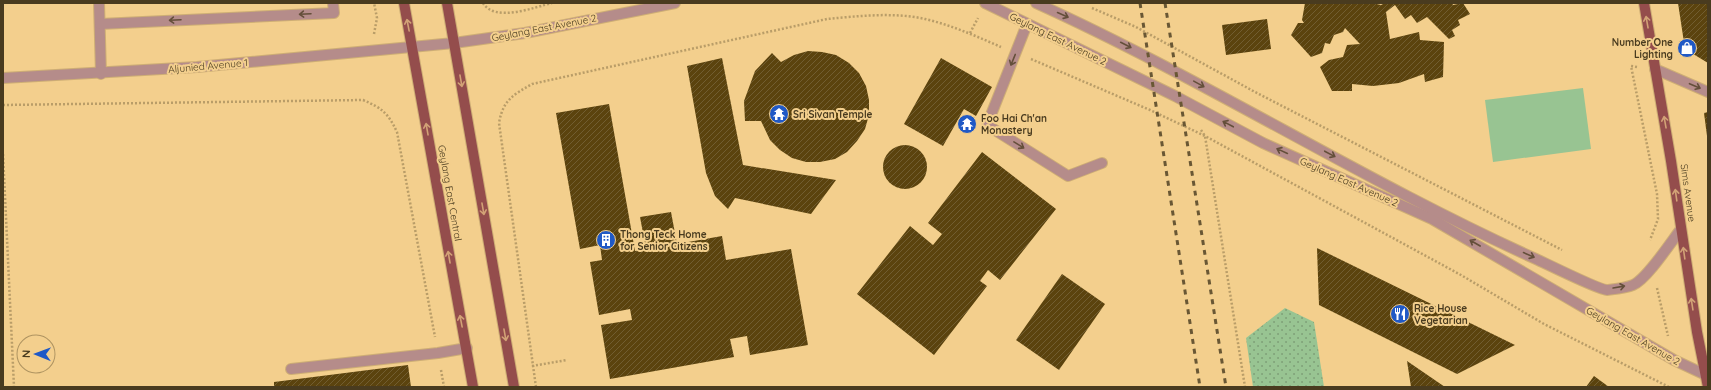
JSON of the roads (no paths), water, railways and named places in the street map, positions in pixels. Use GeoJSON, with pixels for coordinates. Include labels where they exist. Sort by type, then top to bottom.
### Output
{"type":"FeatureCollection","features":[{"type":"Feature","properties":{"kind":"main road","name":"Geylang East Central"},"geometry":{"type":"LineString","coordinates":[[404,3],[473,387]]}},
{"type":"Feature","properties":{"kind":"main road"},"geometry":{"type":"LineString","coordinates":[[447,3],[514,387]]}},
{"type":"Feature","properties":{"kind":"main road","name":"Sims Avenue"},"geometry":{"type":"LineString","coordinates":[[1644,3],[1672,161],[1697,332],[1708,387]]}},
{"type":"Feature","properties":{"kind":"street"},"geometry":{"type":"LineString","coordinates":[[99,3],[101,74]]}},
{"type":"Feature","properties":{"kind":"street"},"geometry":{"type":"LineString","coordinates":[[100,24],[334,13],[333,3]]}},
{"type":"Feature","properties":{"kind":"street","name":"Geylang East Avenue 2"},"geometry":{"type":"LineString","coordinates":[[412,47],[526,33],[675,3]]}},
{"type":"Feature","properties":{"kind":"street","name":"Geylang East Avenue 2"},"geometry":{"type":"LineString","coordinates":[[985,3],[1175,96],[1263,142],[1432,219],[1674,360],[1706,376]]}},
{"type":"Feature","properties":{"kind":"street","name":"Geylang East Avenue 2"},"geometry":{"type":"LineString","coordinates":[[1036,3],[1091,28],[1165,66],[1258,117],[1493,239],[1605,290],[1634,285],[1652,268],[1681,229]]}},
{"type":"Feature","properties":{"kind":"street"},"geometry":{"type":"LineString","coordinates":[[1028,24],[986,124],[1068,176],[1102,163]]}},
{"type":"Feature","properties":{"kind":"street","name":"Aljunied Avenue 1"},"geometry":{"type":"LineString","coordinates":[[3,78],[101,74],[412,47]]}},
{"type":"Feature","properties":{"kind":"street"},"geometry":{"type":"LineString","coordinates":[[1655,69],[1708,92]]}},
{"type":"Feature","properties":{"kind":"street"},"geometry":{"type":"LineString","coordinates":[[291,369],[438,353],[466,348]]}},
{"type":"Feature","properties":{"kind":"railway"},"geometry":{"type":"LineString","coordinates":[[1140,3],[1200,387]]}},
{"type":"Feature","properties":{"kind":"railway"},"geometry":{"type":"LineString","coordinates":[[1165,3],[1226,387]]}},
{"type":"Feature","properties":{"kind":"place","name":"Number One Lighting"},"geometry":{"type":"Point","coordinates":[1687,48]}},
{"type":"Feature","properties":{"kind":"place","name":"Sri Sivan Temple"},"geometry":{"type":"Point","coordinates":[779,114]}},
{"type":"Feature","properties":{"kind":"place","name":"Foo Hai Ch'an Monastery"},"geometry":{"type":"Point","coordinates":[967,124]}},
{"type":"Feature","properties":{"kind":"place","name":"Thong Teck Home for Senior Citizens"},"geometry":{"type":"Point","coordinates":[606,240]}},
{"type":"Feature","properties":{"kind":"place","name":"Rice House Vegetarian"},"geometry":{"type":"Point","coordinates":[1400,314]}}]}
